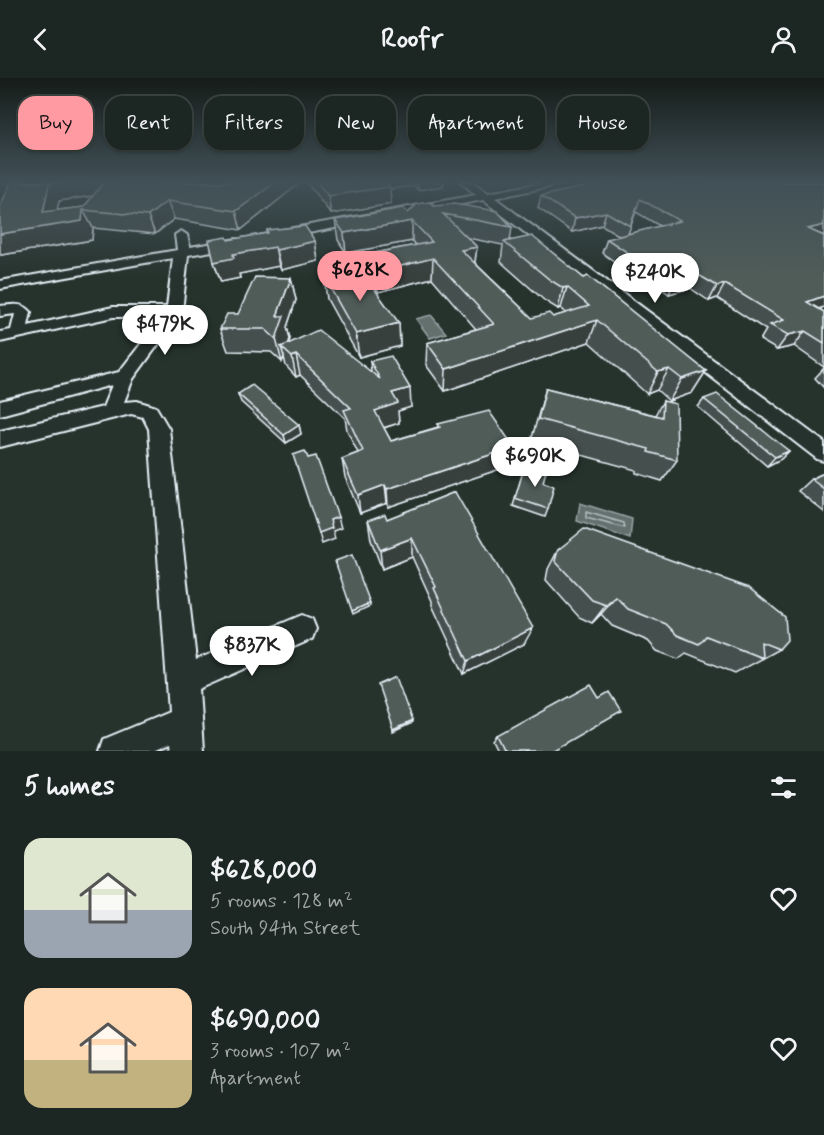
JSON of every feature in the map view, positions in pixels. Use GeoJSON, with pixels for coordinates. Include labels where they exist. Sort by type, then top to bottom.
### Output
{"type":"FeatureCollection","features":[{"type":"Feature","properties":{"kind":"street"},"geometry":{"type":"LineString","coordinates":[[0,285],[397,213]]}},
{"type":"Feature","properties":{"kind":"street"},"geometry":{"type":"LineString","coordinates":[[508,213],[824,453]]}},
{"type":"Feature","properties":{"kind":"street"},"geometry":{"type":"LineString","coordinates":[[111,410],[125,377],[174,312],[179,259],[184,252],[181,235]]}},
{"type":"Feature","properties":{"kind":"street"},"geometry":{"type":"LineString","coordinates":[[0,312],[18,309],[23,312],[18,333]]}},
{"type":"Feature","properties":{"kind":"street"},"geometry":{"type":"LineString","coordinates":[[0,337],[113,312],[174,312]]}},
{"type":"Feature","properties":{"kind":"street"},"geometry":{"type":"LineString","coordinates":[[0,408],[92,383],[125,377]]}},
{"type":"Feature","properties":{"kind":"street"},"geometry":{"type":"LineString","coordinates":[[0,439],[111,410],[131,407],[145,408],[155,415],[159,429],[183,681],[186,736],[116,751]]}},
{"type":"Feature","properties":{"kind":"street"},"geometry":{"type":"LineString","coordinates":[[183,681],[302,629]]}},
{"type":"Feature","properties":{"kind":"water"},"geometry":{"type":"Polygon","coordinates":[[[431,315],[446,333],[430,338],[416,319],[431,315]]]}},
{"type":"Feature","properties":{"kind":"water"},"geometry":{"type":"Polygon","coordinates":[[[580,503],[632,519],[630,539],[577,521],[580,503]]]}},
{"type":"Feature","properties":{"kind":"building"},"geometry":{"type":"Polygon","coordinates":[[[0,213],[83,213],[82,221],[0,234],[0,213]]]}},
{"type":"Feature","properties":{"kind":"building"},"geometry":{"type":"Polygon","coordinates":[[[120,213],[151,213],[148,216],[120,213]]]}},
{"type":"Feature","properties":{"kind":"building"},"geometry":{"type":"Polygon","coordinates":[[[372,213],[499,213],[512,227],[443,214],[477,247],[461,250],[532,318],[549,313],[553,317],[589,306],[567,287],[563,288],[550,280],[504,242],[532,236],[584,278],[588,276],[706,371],[682,379],[669,369],[658,372],[597,320],[446,369],[427,343],[494,324],[433,258],[377,272],[364,255],[432,242],[412,221],[344,233],[335,220],[372,213]]]}},
{"type":"Feature","properties":{"kind":"building"},"geometry":{"type":"Polygon","coordinates":[[[568,213],[599,213],[575,218],[568,213]]]}},
{"type":"Feature","properties":{"kind":"building"},"geometry":{"type":"Polygon","coordinates":[[[608,213],[635,213],[630,226],[608,213]]]}},
{"type":"Feature","properties":{"kind":"building"},"geometry":{"type":"Polygon","coordinates":[[[666,213],[824,213],[824,225],[808,229],[824,236],[824,296],[807,302],[824,312],[824,343],[805,331],[788,335],[770,325],[784,320],[725,284],[717,286],[697,274],[675,280],[659,269],[654,270],[607,239],[680,221],[666,213]]]}},
{"type":"Feature","properties":{"kind":"building"},"geometry":{"type":"Polygon","coordinates":[[[305,226],[315,241],[276,250],[275,247],[233,254],[234,258],[214,262],[209,240],[227,237],[228,240],[268,233],[267,230],[305,226]]]}},
{"type":"Feature","properties":{"kind":"building"},"geometry":{"type":"Polygon","coordinates":[[[360,269],[399,323],[356,334],[324,277],[360,269]]]}},
{"type":"Feature","properties":{"kind":"building"},"geometry":{"type":"Polygon","coordinates":[[[255,277],[291,278],[277,316],[284,316],[276,339],[265,329],[220,329],[227,314],[238,314],[255,277]]]}},
{"type":"Feature","properties":{"kind":"building"},"geometry":{"type":"Polygon","coordinates":[[[318,330],[380,379],[370,361],[391,356],[410,388],[392,393],[398,403],[375,411],[391,441],[440,427],[438,424],[489,411],[514,447],[387,489],[385,485],[358,495],[342,459],[363,451],[344,410],[351,408],[296,355],[292,357],[281,347],[318,330]]]}},
{"type":"Feature","properties":{"kind":"building"},"geometry":{"type":"Polygon","coordinates":[[[252,385],[299,425],[284,435],[238,394],[252,385]]]}},
{"type":"Feature","properties":{"kind":"building"},"geometry":{"type":"Polygon","coordinates":[[[546,388],[662,417],[663,401],[676,404],[677,460],[648,452],[649,449],[538,419],[546,388]]]}},
{"type":"Feature","properties":{"kind":"building"},"geometry":{"type":"Polygon","coordinates":[[[717,394],[789,451],[775,457],[704,399],[717,394]]]}},
{"type":"Feature","properties":{"kind":"building"},"geometry":{"type":"Polygon","coordinates":[[[305,451],[308,458],[316,456],[338,517],[330,520],[332,528],[319,533],[293,455],[305,451]]]}},
{"type":"Feature","properties":{"kind":"building"},"geometry":{"type":"Polygon","coordinates":[[[525,465],[546,471],[543,482],[554,486],[548,509],[515,498],[525,465]]]}},
{"type":"Feature","properties":{"kind":"building"},"geometry":{"type":"Polygon","coordinates":[[[824,473],[824,489],[811,479],[824,473]]]}},
{"type":"Feature","properties":{"kind":"building"},"geometry":{"type":"Polygon","coordinates":[[[455,492],[533,628],[468,661],[412,538],[380,550],[368,520],[385,514],[387,519],[455,492]]]}},
{"type":"Feature","properties":{"kind":"building"},"geometry":{"type":"Polygon","coordinates":[[[584,529],[749,588],[785,617],[787,640],[779,649],[761,642],[762,658],[706,636],[699,644],[677,635],[666,624],[628,609],[616,597],[606,605],[592,600],[555,561],[558,550],[584,529]]]}},
{"type":"Feature","properties":{"kind":"building"},"geometry":{"type":"Polygon","coordinates":[[[352,555],[370,603],[352,611],[335,561],[352,555]]]}},
{"type":"Feature","properties":{"kind":"building"},"geometry":{"type":"Polygon","coordinates":[[[396,677],[412,721],[393,730],[378,685],[396,677]]]}},
{"type":"Feature","properties":{"kind":"building"},"geometry":{"type":"Polygon","coordinates":[[[591,685],[599,698],[609,692],[621,711],[551,751],[503,751],[505,750],[498,736],[591,685]]]}}]}
